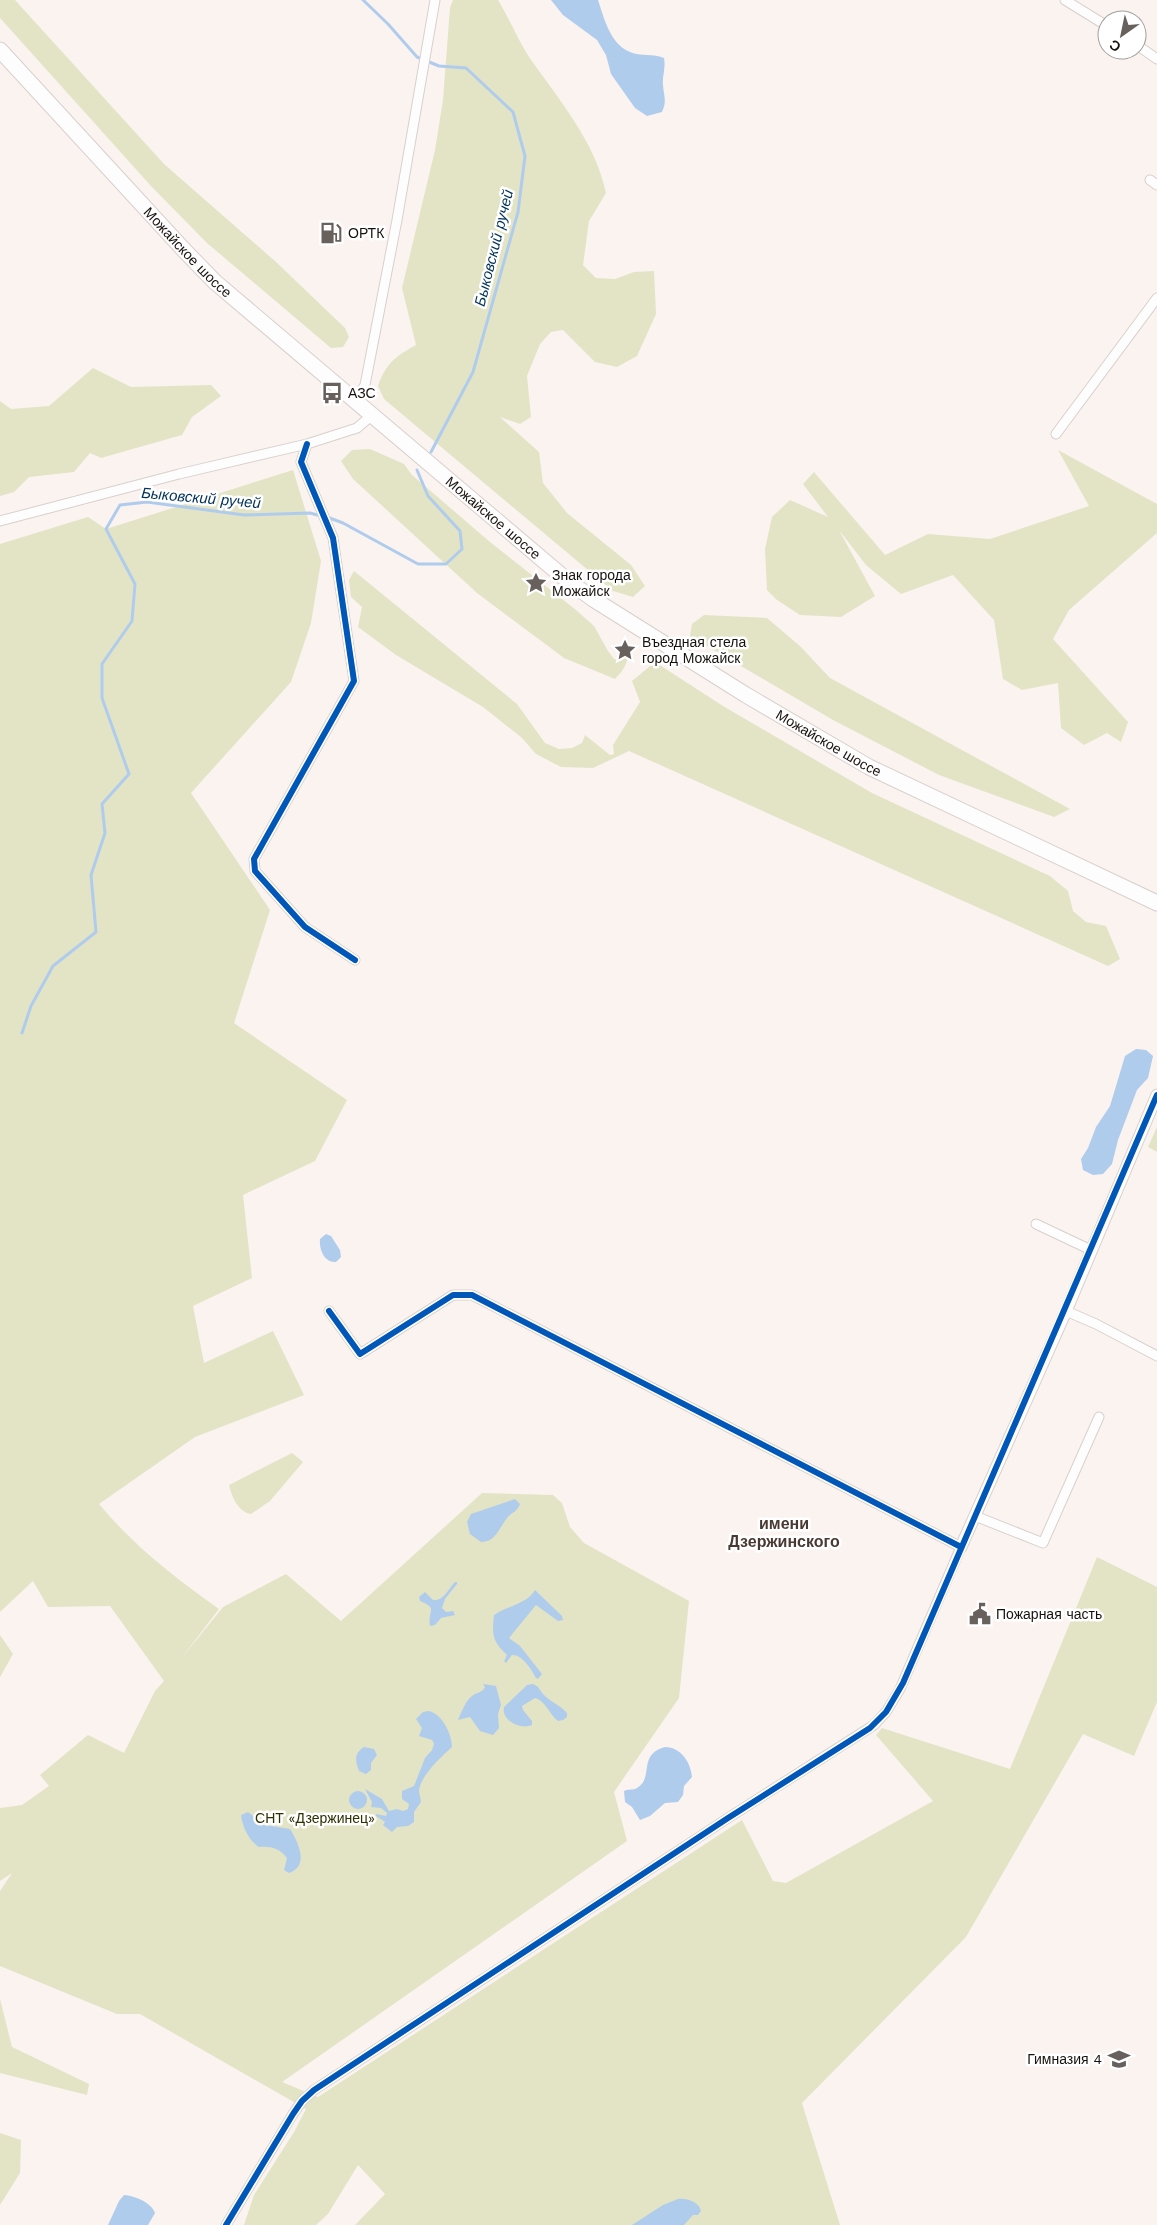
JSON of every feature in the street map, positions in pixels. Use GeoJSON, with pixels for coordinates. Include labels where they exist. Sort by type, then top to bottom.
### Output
{"type":"FeatureCollection","features":[{"type":"Feature","properties":{"kind":"main road","name":"Можайское шоссе"},"geometry":{"type":"LineString","coordinates":[[0,50],[198,265],[372,416],[562,576],[593,599],[670,648],[883,774],[1157,903]]}},
{"type":"Feature","properties":{"kind":"street"},"geometry":{"type":"LineString","coordinates":[[356,402],[365,385],[396,228],[435,0]]}},
{"type":"Feature","properties":{"kind":"street"},"geometry":{"type":"LineString","coordinates":[[1065,0],[1097,20]]}},
{"type":"Feature","properties":{"kind":"street"},"geometry":{"type":"LineString","coordinates":[[1056,434],[1157,298]]}},
{"type":"Feature","properties":{"kind":"street"},"geometry":{"type":"LineString","coordinates":[[0,521],[179,474],[307,444],[357,428],[372,416]]}},
{"type":"Feature","properties":{"kind":"street"},"geometry":{"type":"LineString","coordinates":[[307,444],[301,462],[333,538],[354,681],[254,859],[255,871],[305,927],[354,960]]}},
{"type":"Feature","properties":{"kind":"street"},"geometry":{"type":"LineString","coordinates":[[226,2225],[293,2114],[302,2101],[314,2090],[728,1818],[874,1725],[886,1712],[900,1689],[1066,1311],[1090,1250],[1157,1095]]}},
{"type":"Feature","properties":{"kind":"street"},"geometry":{"type":"LineString","coordinates":[[1036,1224],[1090,1250]]}},
{"type":"Feature","properties":{"kind":"street"},"geometry":{"type":"LineString","coordinates":[[329,1311],[360,1354],[453,1295],[472,1295],[961,1547]]}},
{"type":"Feature","properties":{"kind":"street"},"geometry":{"type":"LineString","coordinates":[[1066,1311],[1096,1324],[1157,1356]]}},
{"type":"Feature","properties":{"kind":"street"},"geometry":{"type":"LineString","coordinates":[[975,1516],[1042,1543],[1098,1417]]}},
{"type":"Feature","properties":{"kind":"green space"},"geometry":{"type":"Polygon","coordinates":[[[0,0],[15,0],[164,164],[275,261],[345,328],[349,337],[343,347],[331,348],[207,243],[151,186],[0,18],[0,0]]]}},
{"type":"Feature","properties":{"kind":"green space"},"geometry":{"type":"Polygon","coordinates":[[[453,0],[498,0],[529,57],[564,105],[594,156],[606,193],[589,221],[583,265],[596,278],[615,279],[634,272],[654,271],[656,314],[637,356],[617,367],[595,362],[563,330],[551,332],[540,344],[527,376],[531,417],[520,424],[500,417],[539,452],[543,483],[567,513],[631,565],[645,586],[633,597],[613,591],[384,399],[378,386],[388,366],[416,345],[402,288],[435,150],[443,100],[450,8],[453,0]]]}},
{"type":"Feature","properties":{"kind":"green space"},"geometry":{"type":"Polygon","coordinates":[[[93,368],[131,387],[211,385],[221,396],[192,417],[182,435],[101,458],[90,453],[74,472],[29,477],[14,492],[0,496],[0,401],[11,409],[49,406],[93,368]]]}},
{"type":"Feature","properties":{"kind":"green space"},"geometry":{"type":"Polygon","coordinates":[[[370,449],[404,464],[412,475],[490,542],[576,610],[594,626],[614,659],[621,661],[628,655],[625,665],[618,676],[615,679],[564,658],[477,593],[353,479],[341,461],[352,450],[370,449]]]}},
{"type":"Feature","properties":{"kind":"green space"},"geometry":{"type":"Polygon","coordinates":[[[1058,450],[1157,504],[1157,533],[1069,610],[1053,639],[1128,722],[1121,742],[1107,733],[1084,745],[1061,728],[1058,683],[1022,690],[1003,679],[994,620],[953,575],[901,594],[866,565],[839,530],[875,596],[841,617],[800,615],[777,600],[767,590],[765,549],[772,517],[790,500],[828,517],[803,484],[814,472],[885,555],[928,534],[990,539],[1089,506],[1058,450]]]}},
{"type":"Feature","properties":{"kind":"green space","name":"СНТ «Дзержинец»"},"geometry":{"type":"Polygon","coordinates":[[[293,470],[321,561],[311,623],[291,682],[191,793],[270,910],[234,1023],[347,1100],[315,1161],[243,1195],[252,1278],[193,1306],[204,1363],[273,1331],[304,1395],[195,1437],[99,1504],[140,1547],[219,1609],[180,1660],[223,1607],[286,1574],[341,1621],[482,1493],[553,1495],[562,1503],[570,1527],[584,1543],[689,1601],[679,1698],[614,1792],[627,1841],[282,2082],[318,2097],[742,1820],[773,1881],[786,1883],[933,1801],[876,1735],[882,1728],[1010,1769],[1097,1557],[1157,1587],[1157,1702],[1134,1756],[1083,1734],[966,1937],[802,2103],[840,2225],[355,2225],[385,2194],[358,2165],[328,2214],[316,2225],[244,2225],[254,2195],[294,2132],[306,2109],[140,2014],[117,2014],[0,1966],[0,1891],[12,1873],[0,1881],[0,1808],[22,1805],[49,1786],[40,1775],[88,1735],[124,1753],[155,1691],[164,1681],[110,1606],[48,1607],[33,1581],[0,1612],[0,544],[88,517],[106,529],[293,470]]]}},
{"type":"Feature","properties":{"kind":"green space"},"geometry":{"type":"Polygon","coordinates":[[[354,571],[517,704],[545,743],[559,749],[572,748],[582,743],[585,735],[610,755],[614,754],[613,745],[640,702],[632,681],[655,662],[723,706],[872,793],[1050,876],[1068,891],[1073,911],[1086,922],[1106,926],[1120,959],[1108,966],[629,751],[593,768],[561,767],[536,754],[522,738],[483,707],[396,655],[358,627],[362,607],[351,597],[349,580],[354,571]]]}},
{"type":"Feature","properties":{"kind":"green space"},"geometry":{"type":"Polygon","coordinates":[[[704,615],[767,618],[801,647],[830,678],[1070,809],[1054,817],[939,775],[833,720],[690,636],[692,624],[704,615]]]}},
{"type":"Feature","properties":{"kind":"green space"},"geometry":{"type":"Polygon","coordinates":[[[1157,1127],[1157,1152],[1148,1147],[1157,1127]]]}},
{"type":"Feature","properties":{"kind":"green space"},"geometry":{"type":"Polygon","coordinates":[[[292,1453],[303,1462],[270,1501],[251,1514],[246,1513],[239,1507],[229,1485],[292,1453]]]}},
{"type":"Feature","properties":{"kind":"green space"},"geometry":{"type":"Polygon","coordinates":[[[0,1635],[13,1654],[0,1677],[0,1635]]]}},
{"type":"Feature","properties":{"kind":"green space"},"geometry":{"type":"Polygon","coordinates":[[[0,1999],[12,2047],[89,2084],[87,2095],[0,2073],[0,1999]]]}},
{"type":"Feature","properties":{"kind":"green space"},"geometry":{"type":"Polygon","coordinates":[[[0,2133],[21,2140],[20,2173],[0,2205],[0,2133]]]}},
{"type":"Feature","properties":{"kind":"water"},"geometry":{"type":"Polygon","coordinates":[[[551,0],[598,0],[609,30],[617,43],[630,52],[664,58],[663,82],[665,102],[662,112],[647,116],[635,108],[611,74],[606,55],[597,40],[563,15],[551,0]]]}},
{"type":"Feature","properties":{"kind":"water"},"geometry":{"type":"Polygon","coordinates":[[[1136,1049],[1146,1050],[1153,1056],[1148,1078],[1137,1090],[1118,1140],[1112,1164],[1103,1174],[1093,1175],[1083,1170],[1081,1159],[1088,1148],[1096,1127],[1110,1106],[1125,1056],[1136,1049]]]}},
{"type":"Feature","properties":{"kind":"water"},"geometry":{"type":"Polygon","coordinates":[[[326,1234],[331,1236],[340,1250],[341,1257],[336,1262],[325,1258],[321,1251],[320,1239],[326,1234]]]}},
{"type":"Feature","properties":{"kind":"water"},"geometry":{"type":"Polygon","coordinates":[[[515,1499],[520,1504],[519,1507],[507,1518],[494,1537],[481,1542],[470,1534],[467,1522],[471,1514],[515,1499]]]}},
{"type":"Feature","properties":{"kind":"water"},"geometry":{"type":"Polygon","coordinates":[[[455,1582],[457,1584],[445,1599],[442,1608],[446,1612],[453,1611],[455,1615],[441,1618],[435,1625],[430,1626],[431,1608],[420,1601],[419,1597],[425,1592],[433,1600],[440,1599],[455,1582]]]}},
{"type":"Feature","properties":{"kind":"water"},"geometry":{"type":"Polygon","coordinates":[[[535,1590],[562,1616],[563,1620],[558,1621],[536,1605],[509,1638],[520,1646],[542,1674],[538,1679],[520,1657],[512,1655],[506,1663],[504,1661],[507,1655],[498,1646],[493,1628],[494,1615],[527,1599],[535,1590]]]}},
{"type":"Feature","properties":{"kind":"water"},"geometry":{"type":"Polygon","coordinates":[[[483,1684],[496,1686],[501,1705],[498,1714],[499,1728],[493,1735],[480,1731],[470,1717],[458,1720],[470,1698],[484,1689],[483,1684]]]}},
{"type":"Feature","properties":{"kind":"water"},"geometry":{"type":"Polygon","coordinates":[[[533,1684],[564,1710],[567,1713],[567,1717],[558,1721],[542,1702],[535,1698],[522,1706],[532,1721],[532,1725],[518,1725],[509,1720],[504,1712],[504,1707],[527,1685],[533,1684]]]}},
{"type":"Feature","properties":{"kind":"water"},"geometry":{"type":"Polygon","coordinates":[[[429,1711],[442,1720],[450,1736],[452,1747],[423,1779],[419,1791],[421,1802],[414,1812],[414,1822],[408,1826],[397,1827],[392,1832],[383,1825],[385,1822],[376,1816],[376,1814],[386,1816],[387,1813],[381,1808],[371,1807],[372,1802],[365,1789],[382,1799],[389,1811],[408,1809],[409,1804],[402,1799],[402,1791],[414,1786],[425,1758],[432,1750],[434,1744],[432,1740],[419,1736],[422,1728],[416,1719],[423,1712],[429,1711]]]}},
{"type":"Feature","properties":{"kind":"water"},"geometry":{"type":"Polygon","coordinates":[[[364,1747],[374,1749],[377,1755],[371,1763],[371,1770],[366,1774],[359,1771],[356,1761],[358,1752],[364,1747]]]}},
{"type":"Feature","properties":{"kind":"water"},"geometry":{"type":"Polygon","coordinates":[[[665,1747],[676,1750],[684,1757],[690,1766],[692,1777],[684,1786],[683,1795],[678,1802],[665,1803],[650,1816],[640,1820],[632,1807],[625,1802],[624,1791],[635,1789],[641,1785],[651,1756],[656,1751],[665,1747]]]}},
{"type":"Feature","properties":{"kind":"water"},"geometry":{"type":"Polygon","coordinates":[[[358,1791],[364,1794],[367,1800],[364,1806],[358,1809],[352,1806],[349,1800],[352,1794],[358,1791]]]}},
{"type":"Feature","properties":{"kind":"water"},"geometry":{"type":"Polygon","coordinates":[[[248,1812],[265,1825],[290,1829],[299,1847],[301,1859],[295,1870],[289,1873],[284,1870],[287,1858],[281,1852],[271,1847],[259,1847],[252,1841],[244,1828],[241,1815],[248,1812]]]}},
{"type":"Feature","properties":{"kind":"water"},"geometry":{"type":"Polygon","coordinates":[[[124,2195],[142,2200],[153,2209],[155,2213],[148,2225],[108,2225],[119,2201],[124,2195]]]}},
{"type":"Feature","properties":{"kind":"water"},"geometry":{"type":"Polygon","coordinates":[[[678,2199],[692,2201],[698,2205],[701,2211],[698,2215],[693,2215],[684,2225],[632,2225],[663,2205],[678,2199]]]}},
{"type":"Feature","properties":{"kind":"waterway","name":"Быковский ручей"},"geometry":{"type":"LineString","coordinates":[[363,0],[388,24],[417,57],[439,66],[466,68],[513,112],[525,156],[518,212],[473,372],[431,452]]}},
{"type":"Feature","properties":{"kind":"waterway","name":"Быковский ручей"},"geometry":{"type":"LineString","coordinates":[[327,517],[343,523],[418,564],[446,564],[462,549],[460,531],[428,496],[417,470]]}},
{"type":"Feature","properties":{"kind":"waterway","name":"Быковский ручей"},"geometry":{"type":"LineString","coordinates":[[22,1033],[31,1006],[53,966],[96,932],[91,875],[105,833],[102,804],[129,774],[102,698],[102,664],[132,621],[135,584],[106,529],[120,505],[147,502],[244,515],[310,513],[321,516]]}},
{"type":"Feature","properties":{"kind":"cycle path"},"geometry":{"type":"LineString","coordinates":[[307,444],[301,462],[333,538],[354,681],[254,859],[255,871],[305,927],[355,960]]}},
{"type":"Feature","properties":{"kind":"cycle path"},"geometry":{"type":"LineString","coordinates":[[226,2225],[293,2114],[302,2101],[314,2090],[728,1818],[870,1728],[886,1712],[903,1683],[1157,1095]]}},
{"type":"Feature","properties":{"kind":"cycle path"},"geometry":{"type":"LineString","coordinates":[[329,1311],[360,1354],[453,1295],[472,1295],[961,1547]]}},
{"type":"Feature","properties":{"kind":"place","name":"ОРТК"},"geometry":{"type":"Point","coordinates":[331,233]}},
{"type":"Feature","properties":{"kind":"place","name":"АЗС"},"geometry":{"type":"Point","coordinates":[332,393]}},
{"type":"Feature","properties":{"kind":"place","name":"Знак города Можайск"},"geometry":{"type":"Point","coordinates":[536,583]}},
{"type":"Feature","properties":{"kind":"place","name":"Въездная стела город Можайск"},"geometry":{"type":"Point","coordinates":[625,650]}},
{"type":"Feature","properties":{"kind":"place","name":"Пожарная часть"},"geometry":{"type":"Point","coordinates":[980,1614]}},
{"type":"Feature","properties":{"kind":"place","name":"Гимназия 4"},"geometry":{"type":"Point","coordinates":[1119,2059]}},
{"type":"Feature","properties":{"kind":"district","name":"имени Дзержинского"},"geometry":{"type":"Point","coordinates":[784,1532]}}]}
